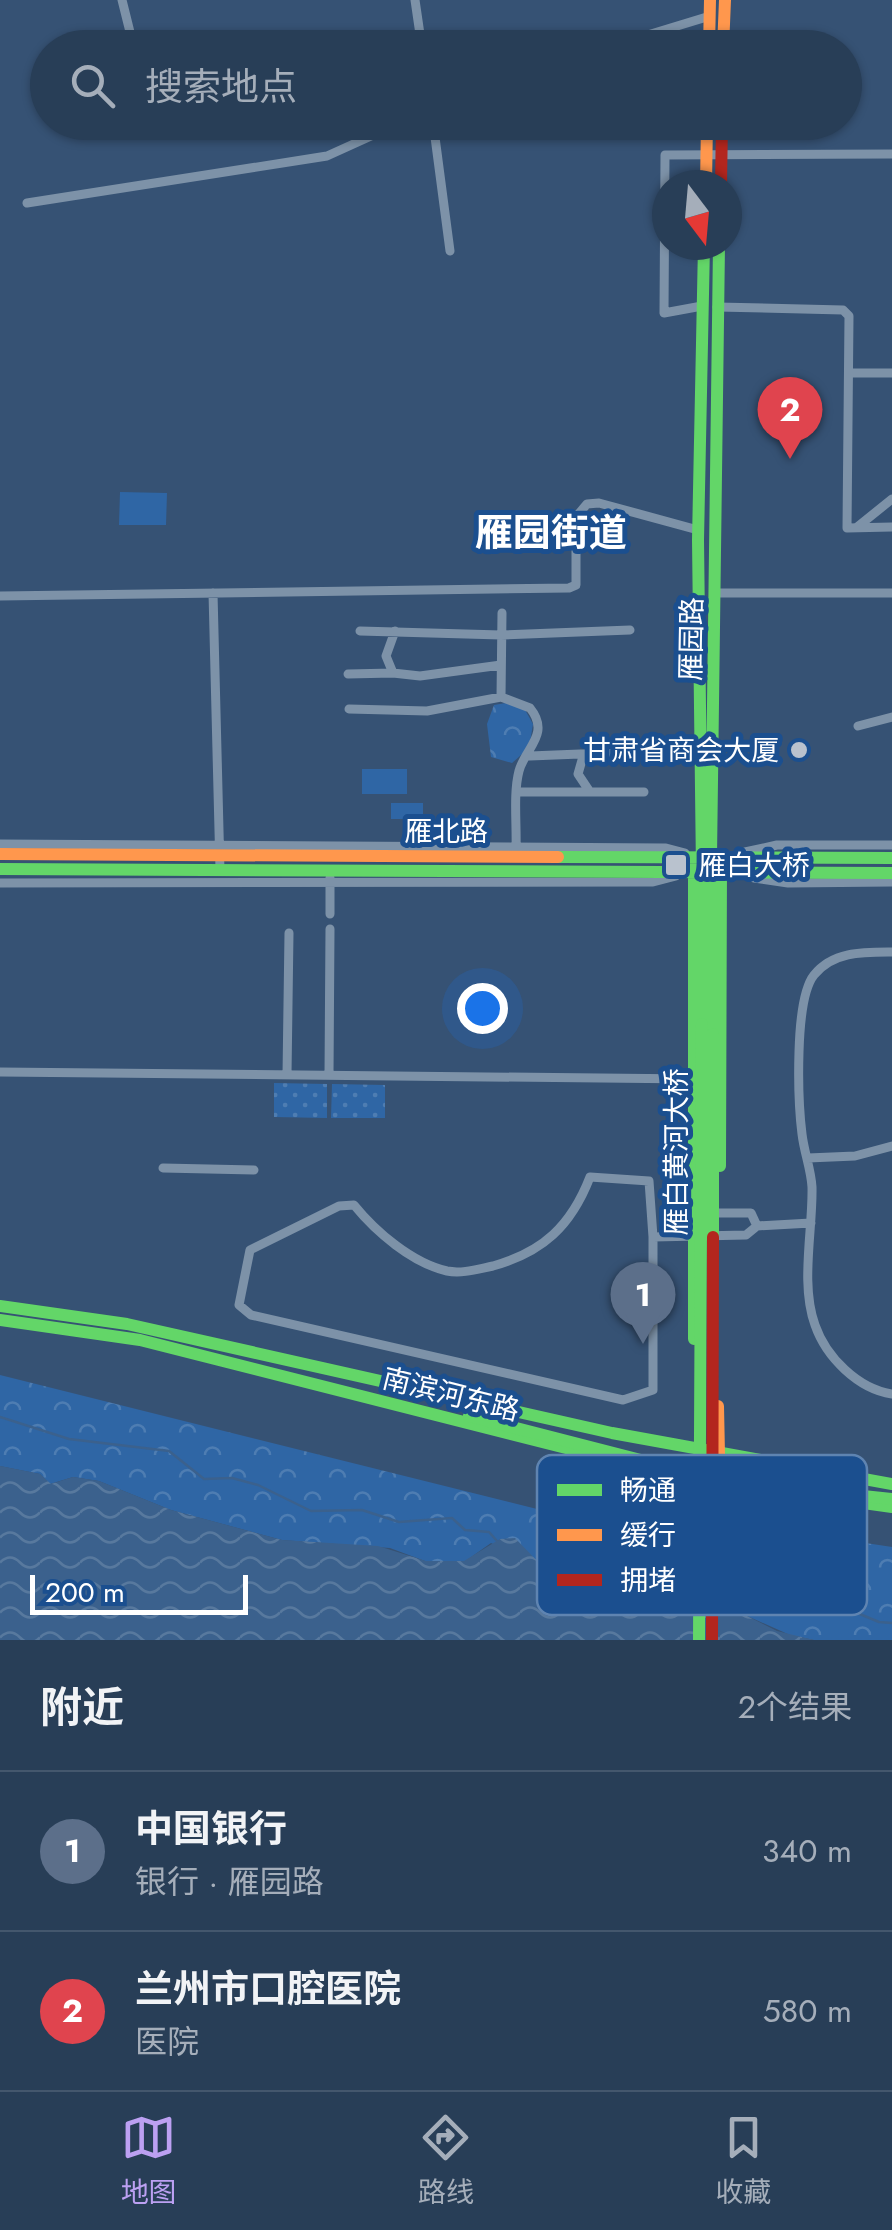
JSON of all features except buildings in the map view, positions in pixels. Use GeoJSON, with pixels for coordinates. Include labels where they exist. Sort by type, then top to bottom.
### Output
{"type":"FeatureCollection","features":[{"type":"Feature","properties":{"kind":"main road"},"geometry":{"type":"LineString","coordinates":[[710,0],[710,30]]}},
{"type":"Feature","properties":{"kind":"main road"},"geometry":{"type":"LineString","coordinates":[[724,30],[725,0]]}},
{"type":"Feature","properties":{"kind":"main road"},"geometry":{"type":"LineString","coordinates":[[712,140],[718,170]]}},
{"type":"Feature","properties":{"kind":"main road"},"geometry":{"type":"LineString","coordinates":[[710,170],[718,140]]}},
{"type":"Feature","properties":{"kind":"main road","name":"雁园路"},"geometry":{"type":"LineString","coordinates":[[693,1455],[694,1078],[718,593],[705,260]]}},
{"type":"Feature","properties":{"kind":"main road","name":"雁园路"},"geometry":{"type":"LineString","coordinates":[[717,260],[709,306],[698,530],[719,1213],[719,1454]]}},
{"type":"Feature","properties":{"kind":"main road","name":"雁北路"},"geometry":{"type":"LineString","coordinates":[[0,854],[219,856],[330,863],[707,865],[892,873]]}},
{"type":"Feature","properties":{"kind":"main road","name":"雁北路"},"geometry":{"type":"LineString","coordinates":[[0,869],[219,856]]}},
{"type":"Feature","properties":{"kind":"main road","name":"雁北路"},"geometry":{"type":"LineString","coordinates":[[707,865],[892,858]]}},
{"type":"Feature","properties":{"kind":"main road","name":"雁园路"},"geometry":{"type":"LineString","coordinates":[[707,865],[707,1029]]}},
{"type":"Feature","properties":{"kind":"main road","name":"雁白黄河大桥"},"geometry":{"type":"LineString","coordinates":[[706,1455],[707,1029]]}},
{"type":"Feature","properties":{"kind":"main road","name":"南滨河东路"},"geometry":{"type":"LineString","coordinates":[[0,1306],[85,1315],[722,1455]]}},
{"type":"Feature","properties":{"kind":"main road","name":"南滨河东路"},"geometry":{"type":"LineString","coordinates":[[0,1320],[114,1335],[601,1455]]}},
{"type":"Feature","properties":{"kind":"main road"},"geometry":{"type":"LineString","coordinates":[[231,1364],[236,1347]]}},
{"type":"Feature","properties":{"kind":"main road"},"geometry":{"type":"LineString","coordinates":[[281,1377],[310,1379],[621,1455]]}},
{"type":"Feature","properties":{"kind":"main road","name":"南滨河东路"},"geometry":{"type":"LineString","coordinates":[[867,1480],[892,1484]]}},
{"type":"Feature","properties":{"kind":"main road"},"geometry":{"type":"LineString","coordinates":[[867,1500],[892,1503]]}},
{"type":"Feature","properties":{"kind":"main road","name":"南滨河东路"},"geometry":{"type":"LineString","coordinates":[[867,1500],[892,1503]]}},
{"type":"Feature","properties":{"kind":"main road","name":"雁白黄河大桥"},"geometry":{"type":"LineString","coordinates":[[700,1640],[701,1615]]}},
{"type":"Feature","properties":{"kind":"main road","name":"雁白黄河大桥"},"geometry":{"type":"LineString","coordinates":[[711,1615],[712,1640]]}},
{"type":"Feature","properties":{"kind":"street"},"geometry":{"type":"LineString","coordinates":[[122,0],[130,30]]}},
{"type":"Feature","properties":{"kind":"street"},"geometry":{"type":"LineString","coordinates":[[415,0],[419,30]]}},
{"type":"Feature","properties":{"kind":"street"},"geometry":{"type":"LineString","coordinates":[[664,30],[710,16]]}},
{"type":"Feature","properties":{"kind":"street"},"geometry":{"type":"LineString","coordinates":[[27,203],[327,156],[362,140]]}},
{"type":"Feature","properties":{"kind":"street"},"geometry":{"type":"LineString","coordinates":[[435,140],[450,251]]}},
{"type":"Feature","properties":{"kind":"street"},"geometry":{"type":"LineString","coordinates":[[892,154],[666,155],[664,313],[709,306],[843,310],[849,316],[847,528],[892,528]]}},
{"type":"Feature","properties":{"kind":"street"},"geometry":{"type":"LineString","coordinates":[[849,373],[892,373]]}},
{"type":"Feature","properties":{"kind":"street"},"geometry":{"type":"LineString","coordinates":[[856,528],[892,499]]}},
{"type":"Feature","properties":{"kind":"street"},"geometry":{"type":"LineString","coordinates":[[0,596],[569,588],[576,585],[576,517],[587,504],[599,503],[698,530]]}},
{"type":"Feature","properties":{"kind":"street"},"geometry":{"type":"LineString","coordinates":[[213,593],[219,856]]}},
{"type":"Feature","properties":{"kind":"street"},"geometry":{"type":"LineString","coordinates":[[718,593],[892,594]]}},
{"type":"Feature","properties":{"kind":"street"},"geometry":{"type":"LineString","coordinates":[[501,698],[502,613]]}},
{"type":"Feature","properties":{"kind":"street"},"geometry":{"type":"LineString","coordinates":[[360,632],[502,635],[630,630]]}},
{"type":"Feature","properties":{"kind":"street"},"geometry":{"type":"LineString","coordinates":[[393,673],[386,656],[395,631]]}},
{"type":"Feature","properties":{"kind":"street"},"geometry":{"type":"LineString","coordinates":[[348,674],[420,676],[501,665]]}},
{"type":"Feature","properties":{"kind":"street"},"geometry":{"type":"LineString","coordinates":[[349,709],[428,711],[501,698],[517,700],[535,713],[536,742],[520,766],[515,864]]}},
{"type":"Feature","properties":{"kind":"street"},"geometry":{"type":"LineString","coordinates":[[858,726],[892,717]]}},
{"type":"Feature","properties":{"kind":"street"},"geometry":{"type":"LineString","coordinates":[[590,792],[580,781],[579,766],[594,751]]}},
{"type":"Feature","properties":{"kind":"street"},"geometry":{"type":"LineString","coordinates":[[530,756],[630,752]]}},
{"type":"Feature","properties":{"kind":"street"},"geometry":{"type":"LineString","coordinates":[[518,792],[644,792]]}},
{"type":"Feature","properties":{"kind":"street"},"geometry":{"type":"LineString","coordinates":[[0,844],[330,863],[515,864],[666,848],[707,865],[788,883],[892,882]]}},
{"type":"Feature","properties":{"kind":"street"},"geometry":{"type":"LineString","coordinates":[[707,865],[777,846],[892,845]]}},
{"type":"Feature","properties":{"kind":"street"},"geometry":{"type":"LineString","coordinates":[[0,883],[330,863]]}},
{"type":"Feature","properties":{"kind":"street"},"geometry":{"type":"LineString","coordinates":[[330,863],[330,914]]}},
{"type":"Feature","properties":{"kind":"street"},"geometry":{"type":"LineString","coordinates":[[329,1075],[330,929]]}},
{"type":"Feature","properties":{"kind":"street"},"geometry":{"type":"LineString","coordinates":[[288,1075],[289,933]]}},
{"type":"Feature","properties":{"kind":"street"},"geometry":{"type":"LineString","coordinates":[[892,952],[844,956],[816,972],[806,987],[801,1072],[813,1321],[842,1367],[864,1383],[892,1394]]}},
{"type":"Feature","properties":{"kind":"street"},"geometry":{"type":"LineString","coordinates":[[0,1072],[694,1078]]}},
{"type":"Feature","properties":{"kind":"street"},"geometry":{"type":"LineString","coordinates":[[808,1158],[855,1156],[892,1146]]}},
{"type":"Feature","properties":{"kind":"street"},"geometry":{"type":"LineString","coordinates":[[163,1168],[254,1170]]}},
{"type":"Feature","properties":{"kind":"street"},"geometry":{"type":"LineString","coordinates":[[590,1177],[641,1177],[649,1181],[652,1193],[653,1237],[653,1390],[639,1398],[624,1400],[306,1328],[250,1315],[239,1306],[250,1250],[339,1206],[354,1205],[391,1240],[423,1262],[449,1272],[474,1270],[536,1251],[572,1217],[590,1177]]}},
{"type":"Feature","properties":{"kind":"street"},"geometry":{"type":"LineString","coordinates":[[719,1213],[751,1214],[757,1226]]}},
{"type":"Feature","properties":{"kind":"street"},"geometry":{"type":"LineString","coordinates":[[653,1237],[750,1234],[757,1226],[811,1223]]}},
{"type":"Feature","properties":{"kind":"green space"},"geometry":{"type":"Polygon","coordinates":[[[120,492],[167,493],[166,525],[119,525],[120,492]]]}},
{"type":"Feature","properties":{"kind":"green space"},"geometry":{"type":"Polygon","coordinates":[[[506,703],[524,708],[533,724],[529,748],[512,763],[491,757],[487,724],[494,705],[506,703]]]}},
{"type":"Feature","properties":{"kind":"green space"},"geometry":{"type":"Polygon","coordinates":[[[362,769],[407,769],[407,794],[362,794],[362,769]]]}},
{"type":"Feature","properties":{"kind":"green space"},"geometry":{"type":"Polygon","coordinates":[[[391,803],[423,803],[423,819],[391,819],[391,803]]]}},
{"type":"Feature","properties":{"kind":"green space"},"geometry":{"type":"Polygon","coordinates":[[[274,1083],[327,1084],[327,1118],[274,1117],[274,1083]]]}},
{"type":"Feature","properties":{"kind":"green space"},"geometry":{"type":"Polygon","coordinates":[[[332,1084],[385,1085],[385,1118],[331,1118],[332,1084]]]}},
{"type":"Feature","properties":{"kind":"green space"},"geometry":{"type":"Polygon","coordinates":[[[0,1375],[537,1509],[537,1565],[491,1543],[464,1562],[425,1561],[390,1548],[282,1540],[171,1510],[99,1481],[73,1477],[50,1484],[40,1474],[0,1466],[0,1375]]]}},
{"type":"Feature","properties":{"kind":"green space"},"geometry":{"type":"Polygon","coordinates":[[[867,1543],[892,1547],[892,1640],[814,1640],[790,1635],[745,1615],[867,1615],[867,1543]]]}},
{"type":"Feature","properties":{"kind":"water"},"geometry":{"type":"Polygon","coordinates":[[[0,1466],[40,1474],[51,1484],[73,1477],[99,1481],[171,1510],[282,1540],[378,1546],[426,1561],[464,1561],[500,1539],[515,1538],[537,1561],[537,1615],[745,1615],[777,1631],[814,1640],[0,1640],[0,1466]]]}},
{"type":"Feature","properties":{"kind":"waterway"},"geometry":{"type":"LineString","coordinates":[[0,1417],[69,1439],[169,1451],[204,1479],[232,1478],[258,1485],[311,1511],[362,1510],[399,1522],[452,1518],[465,1530],[489,1532],[497,1541]]}},
{"type":"Feature","properties":{"kind":"waterway"},"geometry":{"type":"LineString","coordinates":[[862,1615],[892,1623]]}},
{"type":"Feature","properties":{"kind":"traffic: fast"},"geometry":{"type":"LineString","coordinates":[[702,872],[698,540],[704,260]]}},
{"type":"Feature","properties":{"kind":"traffic: fast"},"geometry":{"type":"LineString","coordinates":[[711,857],[719,260]]}},
{"type":"Feature","properties":{"kind":"traffic: fast"},"geometry":{"type":"LineString","coordinates":[[558,857],[892,858]]}},
{"type":"Feature","properties":{"kind":"traffic: fast"},"geometry":{"type":"LineString","coordinates":[[694,864],[694,1339]]}},
{"type":"Feature","properties":{"kind":"traffic: fast"},"geometry":{"type":"LineString","coordinates":[[711,865],[713,1034]]}},
{"type":"Feature","properties":{"kind":"traffic: fast"},"geometry":{"type":"LineString","coordinates":[[720,1166],[721,867]]}},
{"type":"Feature","properties":{"kind":"traffic: fast"},"geometry":{"type":"LineString","coordinates":[[0,869],[892,873]]}},
{"type":"Feature","properties":{"kind":"traffic: fast"},"geometry":{"type":"LineString","coordinates":[[702,878],[702,1024]]}},
{"type":"Feature","properties":{"kind":"traffic: fast"},"geometry":{"type":"LineString","coordinates":[[700,1455],[702,1024]]}},
{"type":"Feature","properties":{"kind":"traffic: fast"},"geometry":{"type":"LineString","coordinates":[[713,1034],[713,1237]]}},
{"type":"Feature","properties":{"kind":"traffic: fast"},"geometry":{"type":"LineString","coordinates":[[0,1306],[127,1324],[612,1433],[733,1455]]}},
{"type":"Feature","properties":{"kind":"traffic: fast"},"geometry":{"type":"LineString","coordinates":[[0,1320],[140,1340],[594,1455]]}},
{"type":"Feature","properties":{"kind":"traffic: fast"},"geometry":{"type":"LineString","coordinates":[[469,1416],[621,1455]]}},
{"type":"Feature","properties":{"kind":"traffic: fast"},"geometry":{"type":"LineString","coordinates":[[867,1479],[892,1484]]}},
{"type":"Feature","properties":{"kind":"traffic: fast"},"geometry":{"type":"LineString","coordinates":[[867,1496],[892,1499]]}},
{"type":"Feature","properties":{"kind":"traffic: fast"},"geometry":{"type":"LineString","coordinates":[[867,1503],[892,1507]]}},
{"type":"Feature","properties":{"kind":"traffic: fast"},"geometry":{"type":"LineString","coordinates":[[699,1615],[699,1640]]}},
{"type":"Feature","properties":{"kind":"traffic: slow"},"geometry":{"type":"LineString","coordinates":[[709,30],[710,0]]}},
{"type":"Feature","properties":{"kind":"traffic: slow"},"geometry":{"type":"LineString","coordinates":[[724,30],[725,0]]}},
{"type":"Feature","properties":{"kind":"traffic: slow"},"geometry":{"type":"LineString","coordinates":[[706,170],[707,140]]}},
{"type":"Feature","properties":{"kind":"traffic: slow"},"geometry":{"type":"LineString","coordinates":[[0,854],[558,857]]}},
{"type":"Feature","properties":{"kind":"traffic: slow"},"geometry":{"type":"LineString","coordinates":[[718,1406],[719,1454]]}},
{"type":"Feature","properties":{"kind":"traffic: jam"},"geometry":{"type":"LineString","coordinates":[[721,170],[722,140]]}},
{"type":"Feature","properties":{"kind":"traffic: jam"},"geometry":{"type":"LineString","coordinates":[[712,1455],[713,1237]]}},
{"type":"Feature","properties":{"kind":"traffic: jam"},"geometry":{"type":"LineString","coordinates":[[712,1615],[712,1640]]}},
{"type":"Feature","properties":{"kind":"place","name":"兰州市口腔医院"},"geometry":{"type":"Point","coordinates":[790,459]}},
{"type":"Feature","properties":{"kind":"place","name":"甘肃省商会大厦"},"geometry":{"type":"Point","coordinates":[799,750]}},
{"type":"Feature","properties":{"kind":"place","name":"雁白大桥"},"geometry":{"type":"Point","coordinates":[676,865]}},
{"type":"Feature","properties":{"kind":"place","name":"中国银行"},"geometry":{"type":"Point","coordinates":[643,1344]}},
{"type":"Feature","properties":{"kind":"district","name":"雁园街道"},"geometry":{"type":"Point","coordinates":[551,533]}}]}
